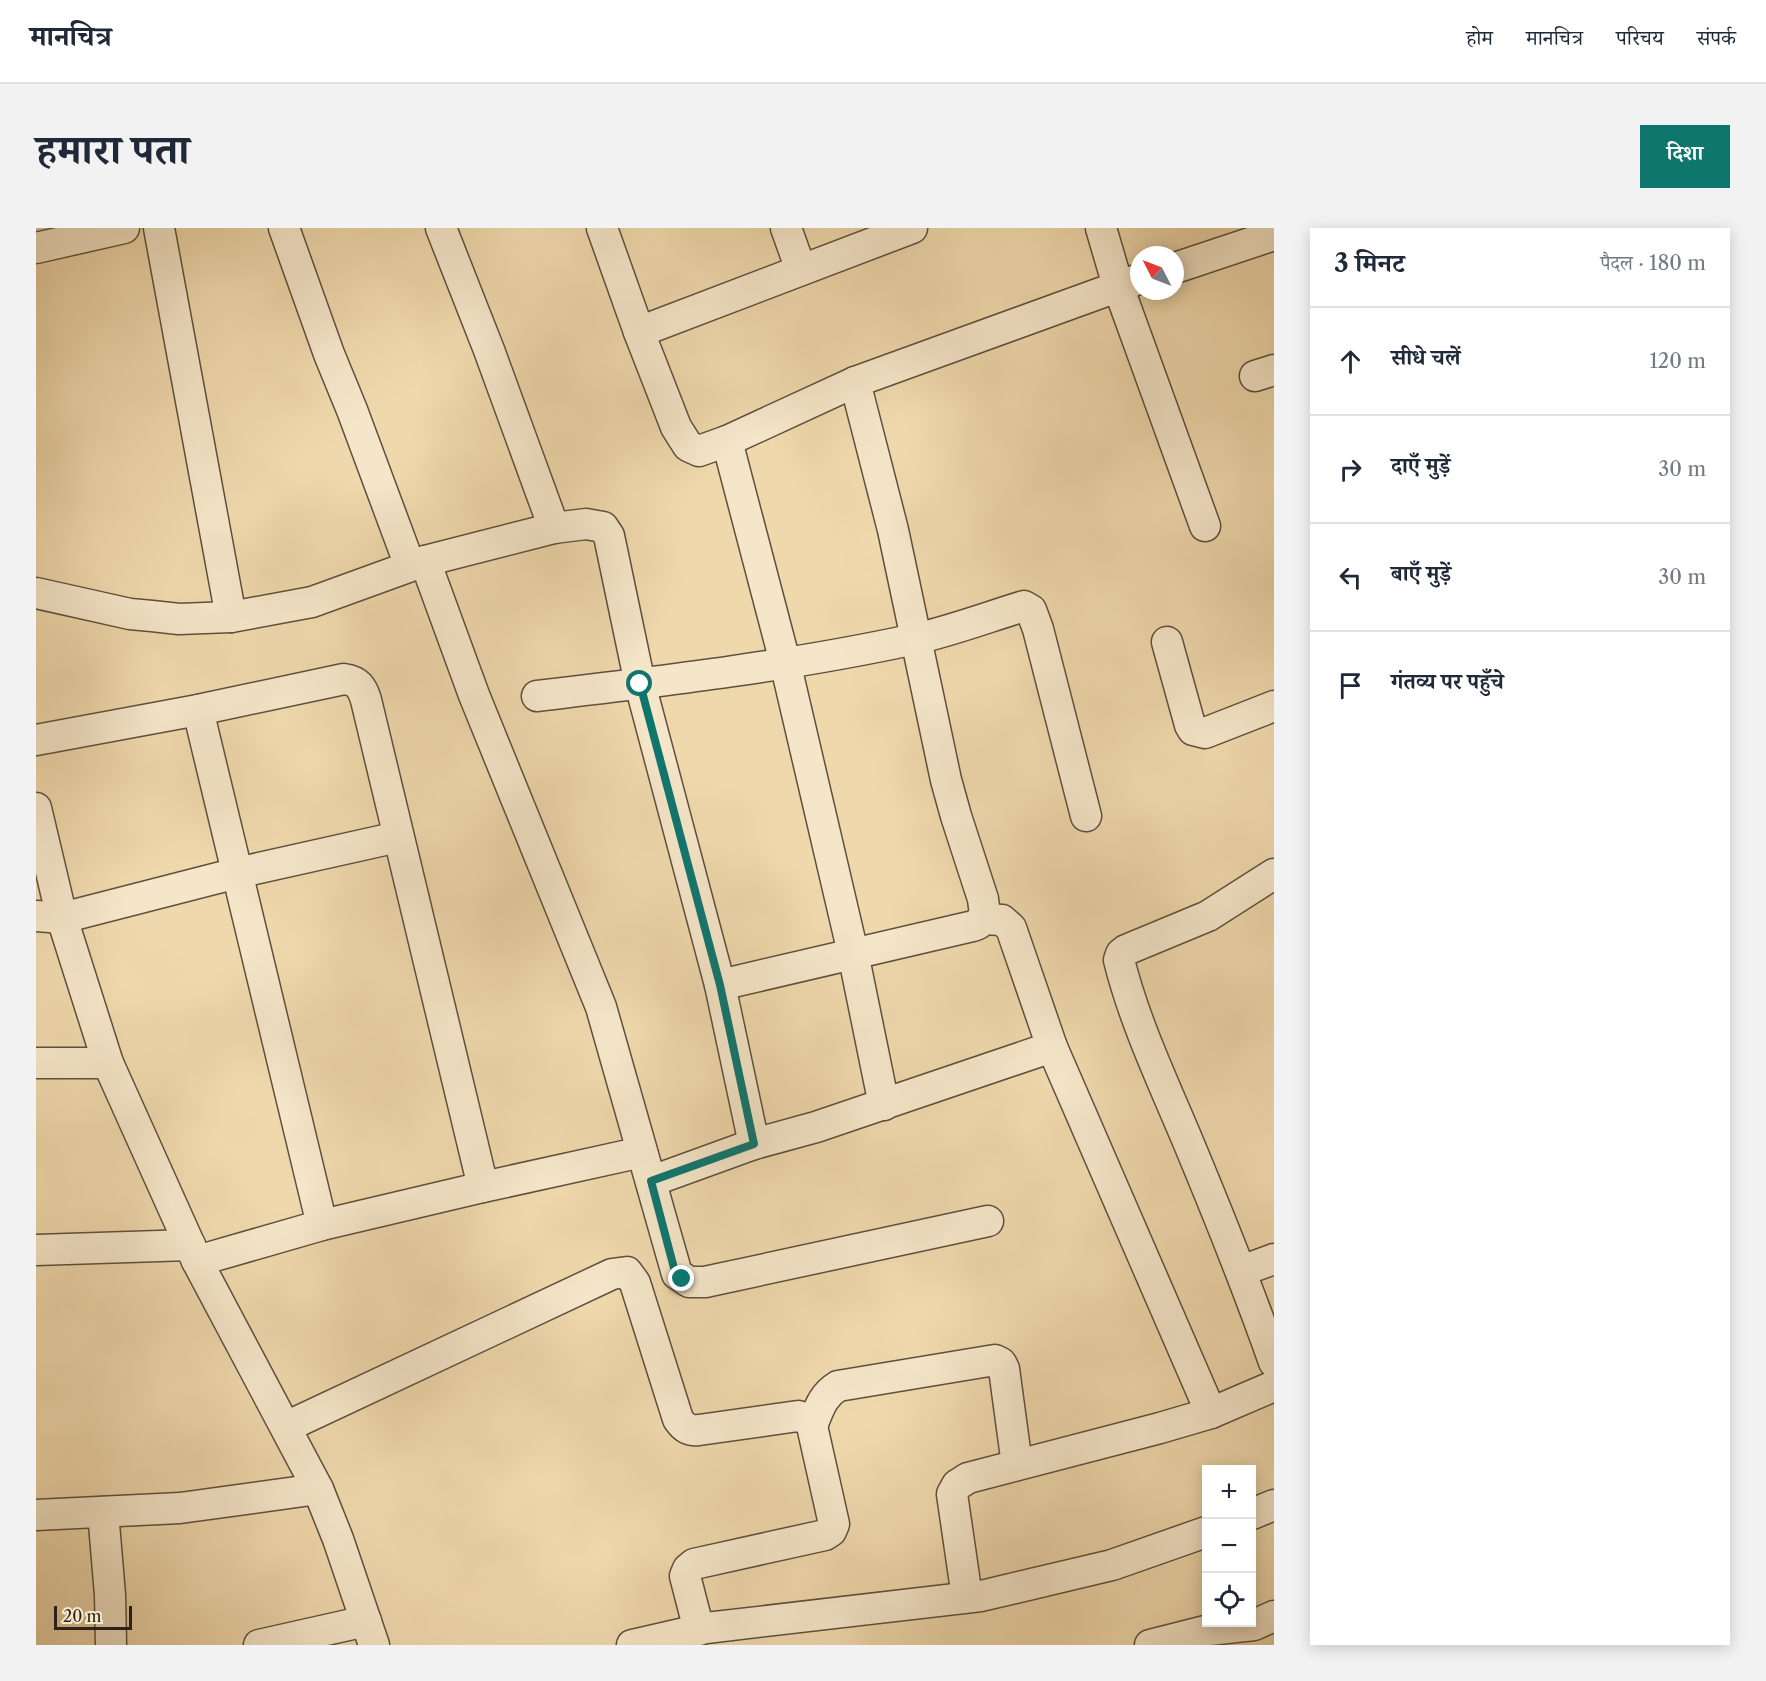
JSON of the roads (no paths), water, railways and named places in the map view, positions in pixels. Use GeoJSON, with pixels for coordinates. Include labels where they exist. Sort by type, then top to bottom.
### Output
{"type":"FeatureCollection","features":[{"type":"Feature","properties":{"kind":"street"},"geometry":{"type":"LineString","coordinates":[[36,249],[124,228]]}},
{"type":"Feature","properties":{"kind":"street"},"geometry":{"type":"LineString","coordinates":[[159,228],[231,617]]}},
{"type":"Feature","properties":{"kind":"street"},"geometry":{"type":"LineString","coordinates":[[284,228],[329,354],[474,695],[601,1007],[674,1268],[682,1279],[689,1282],[705,1282],[988,1221]]}},
{"type":"Feature","properties":{"kind":"street"},"geometry":{"type":"LineString","coordinates":[[441,228],[554,528]]}},
{"type":"Feature","properties":{"kind":"street"},"geometry":{"type":"LineString","coordinates":[[602,228],[639,332],[683,441],[699,451],[727,441],[855,382],[1129,283]]}},
{"type":"Feature","properties":{"kind":"street"},"geometry":{"type":"LineString","coordinates":[[786,228],[801,270]]}},
{"type":"Feature","properties":{"kind":"street"},"geometry":{"type":"LineString","coordinates":[[639,332],[912,228]]}},
{"type":"Feature","properties":{"kind":"street"},"geometry":{"type":"LineString","coordinates":[[1101,228],[1129,283],[1204,525]]}},
{"type":"Feature","properties":{"kind":"street"},"geometry":{"type":"LineString","coordinates":[[1184,264],[1274,235]]}},
{"type":"Feature","properties":{"kind":"street"},"geometry":{"type":"LineString","coordinates":[[720,985],[853,952],[973,926],[985,915],[984,899],[951,798],[893,530],[855,382]]}},
{"type":"Feature","properties":{"kind":"street"},"geometry":{"type":"LineString","coordinates":[[727,441],[785,662],[853,952],[884,1105]]}},
{"type":"Feature","properties":{"kind":"street"},"geometry":{"type":"LineString","coordinates":[[36,593],[141,615],[180,619],[231,617],[312,602],[417,563],[554,528],[595,524],[603,527],[609,536],[640,684],[720,985],[754,1144]]}},
{"type":"Feature","properties":{"kind":"street"},"geometry":{"type":"LineString","coordinates":[[537,696],[640,684],[916,639],[1024,606],[1031,610],[1038,630],[1086,816]]}},
{"type":"Feature","properties":{"kind":"street"},"geometry":{"type":"LineString","coordinates":[[1167,642],[1193,730],[1205,733],[1274,706]]}},
{"type":"Feature","properties":{"kind":"street"},"geometry":{"type":"LineString","coordinates":[[36,740],[198,710],[344,679],[357,683],[366,700],[483,1187]]}},
{"type":"Feature","properties":{"kind":"street"},"geometry":{"type":"LineString","coordinates":[[198,710],[322,1225]]}},
{"type":"Feature","properties":{"kind":"street"},"geometry":{"type":"LineString","coordinates":[[36,808],[49,917],[108,1063],[194,1253],[318,1489],[338,1539],[370,1633],[259,1645]]}},
{"type":"Feature","properties":{"kind":"street"},"geometry":{"type":"LineString","coordinates":[[49,917],[398,837]]}},
{"type":"Feature","properties":{"kind":"street"},"geometry":{"type":"LineString","coordinates":[[1274,874],[1208,916],[1126,950],[1121,954],[1119,960],[1128,996],[1241,1271],[1274,1362]]}},
{"type":"Feature","properties":{"kind":"street"},"geometry":{"type":"LineString","coordinates":[[982,919],[1002,920],[1011,928],[1052,1047],[1211,1413]]}},
{"type":"Feature","properties":{"kind":"street"},"geometry":{"type":"LineString","coordinates":[[651,1181],[754,1144],[884,1105],[1052,1047]]}},
{"type":"Feature","properties":{"kind":"street"},"geometry":{"type":"LineString","coordinates":[[36,1063],[108,1063]]}},
{"type":"Feature","properties":{"kind":"street"},"geometry":{"type":"LineString","coordinates":[[36,1250],[194,1253],[642,1152]]}},
{"type":"Feature","properties":{"kind":"street"},"geometry":{"type":"LineString","coordinates":[[1241,1271],[1274,1259]]}},
{"type":"Feature","properties":{"kind":"street"},"geometry":{"type":"LineString","coordinates":[[286,1427],[601,1279],[627,1272],[635,1282],[678,1419],[683,1426],[691,1431],[699,1431],[798,1416],[807,1419],[812,1426],[834,1524],[831,1531],[825,1535],[694,1564],[685,1576],[699,1630]]}},
{"type":"Feature","properties":{"kind":"street"},"geometry":{"type":"LineString","coordinates":[[812,1426],[827,1393],[838,1386],[995,1360],[1001,1363],[1004,1369],[1017,1466]]}},
{"type":"Feature","properties":{"kind":"street"},"geometry":{"type":"LineString","coordinates":[[967,1597],[952,1494],[957,1485],[968,1479],[1211,1413],[1274,1386]]}},
{"type":"Feature","properties":{"kind":"street"},"geometry":{"type":"LineString","coordinates":[[36,1515],[180,1508],[318,1489]]}},
{"type":"Feature","properties":{"kind":"street"},"geometry":{"type":"LineString","coordinates":[[1256,1512],[1274,1505]]}},
{"type":"Feature","properties":{"kind":"street"},"geometry":{"type":"LineString","coordinates":[[103,1512],[110,1595],[111,1645]]}},
{"type":"Feature","properties":{"kind":"street"},"geometry":{"type":"LineString","coordinates":[[632,1645],[699,1630],[981,1596],[1112,1565],[1202,1533]]}},
{"type":"Feature","properties":{"kind":"street"},"geometry":{"type":"LineString","coordinates":[[1150,1645],[1209,1630],[1263,1629]]}}]}
